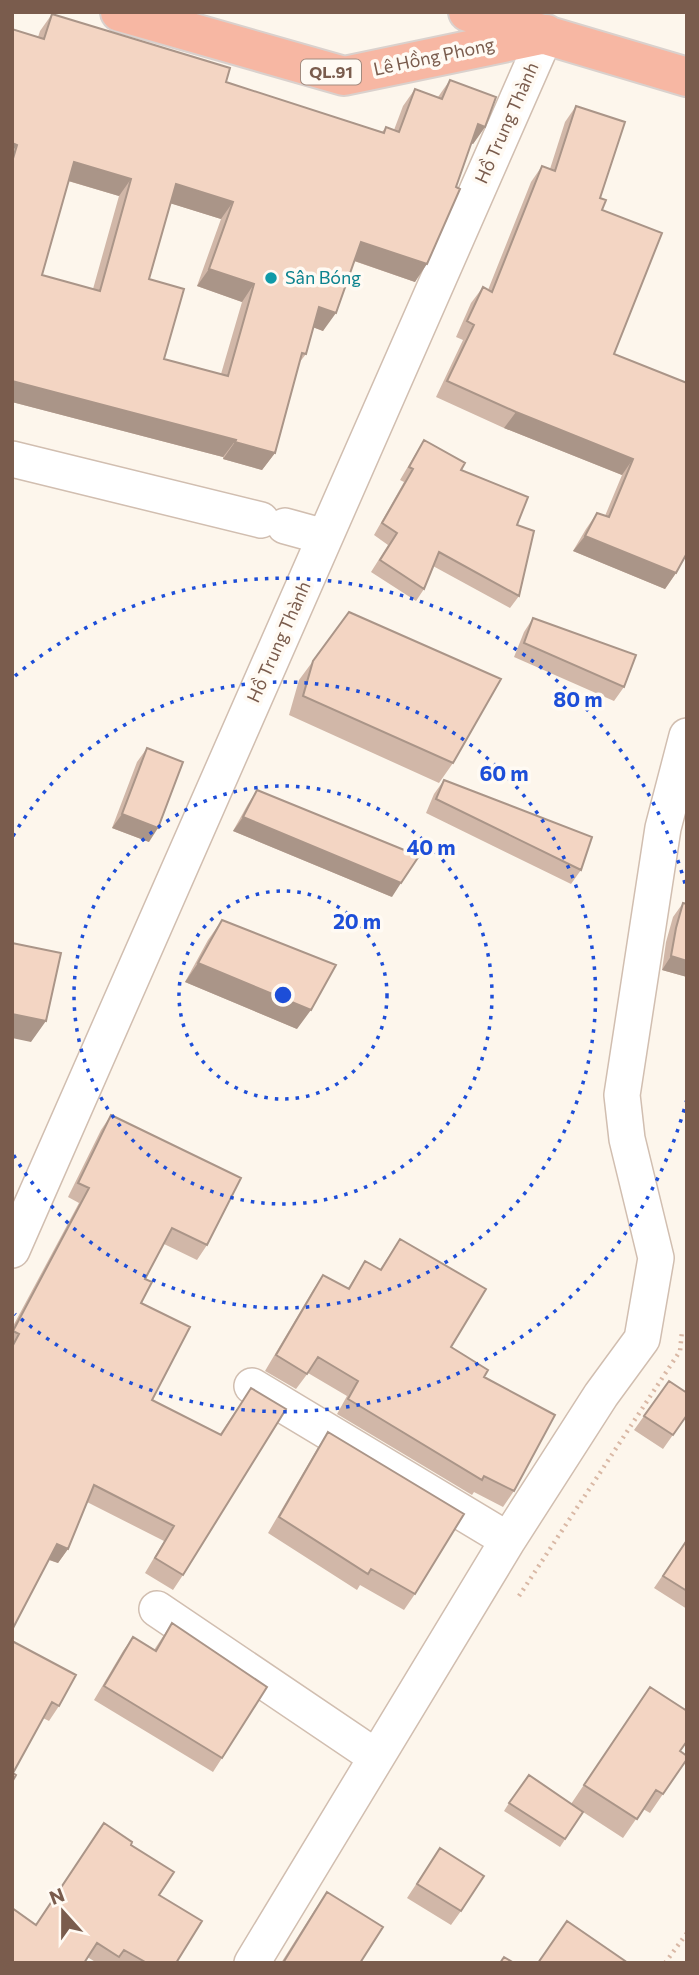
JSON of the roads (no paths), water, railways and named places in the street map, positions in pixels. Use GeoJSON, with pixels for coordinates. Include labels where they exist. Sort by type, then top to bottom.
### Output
{"type":"FeatureCollection","features":[{"type":"Feature","properties":{"kind":"highway","name":"Lê Hồng Phong"},"geometry":{"type":"LineString","coordinates":[[120,12],[344,76],[546,34]]}},
{"type":"Feature","properties":{"kind":"highway","name":"Lê Hồng Phong"},"geometry":{"type":"LineString","coordinates":[[468,12],[687,77]]}},
{"type":"Feature","properties":{"kind":"street","name":"Hồ Trung Thành"},"geometry":{"type":"LineString","coordinates":[[12,1250],[546,34]]}},
{"type":"Feature","properties":{"kind":"street"},"geometry":{"type":"LineString","coordinates":[[12,458],[325,537]]}},
{"type":"Feature","properties":{"kind":"street"},"geometry":{"type":"LineString","coordinates":[[251,1963],[508,1540],[601,1395],[642,1339],[656,1258],[627,1139],[622,1095],[663,828],[687,736]]}},
{"type":"Feature","properties":{"kind":"street"},"geometry":{"type":"LineString","coordinates":[[252,1386],[508,1540]]}},
{"type":"Feature","properties":{"kind":"street"},"geometry":{"type":"LineString","coordinates":[[157,1609],[376,1757]]}},
{"type":"Feature","properties":{"kind":"place","name":"Sân Bóng"},"geometry":{"type":"Point","coordinates":[271,278]}}]}
